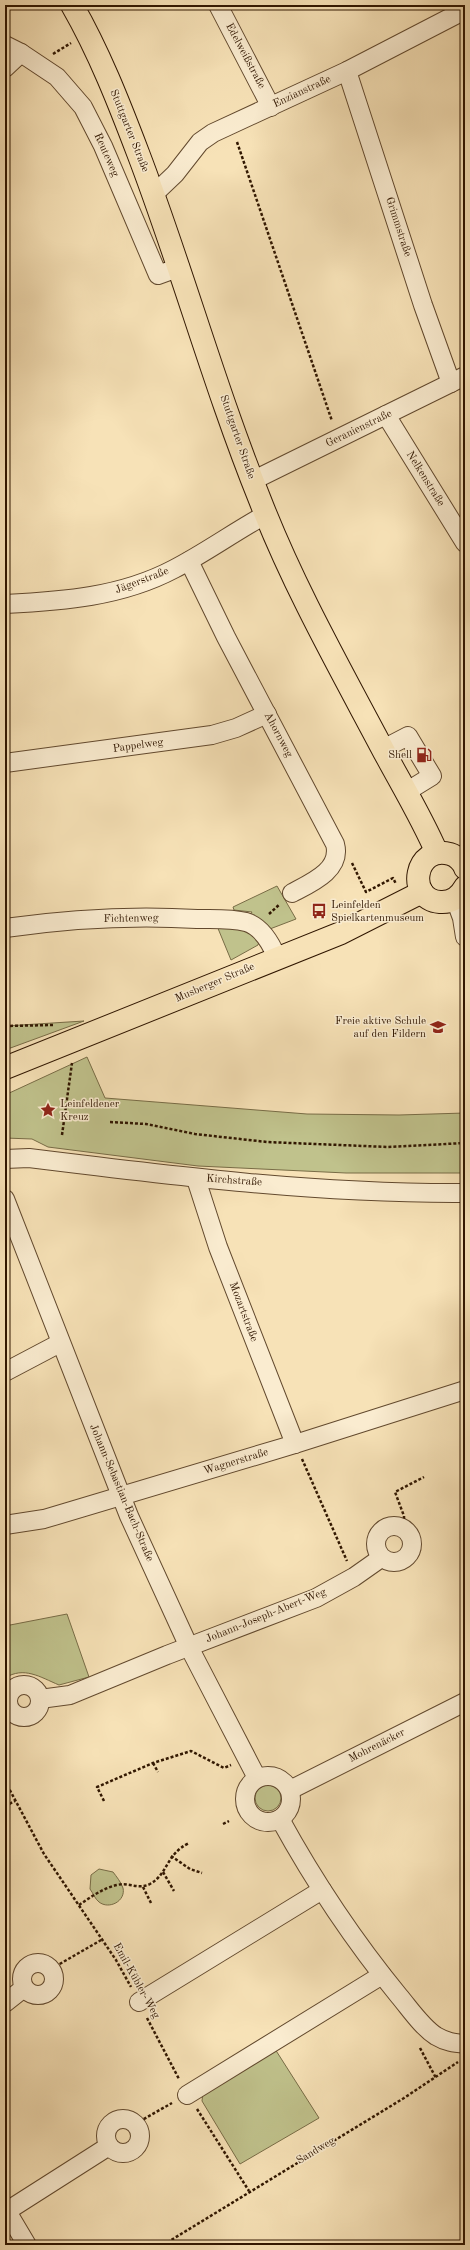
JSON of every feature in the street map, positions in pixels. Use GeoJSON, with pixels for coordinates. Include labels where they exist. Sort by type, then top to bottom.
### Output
{"type":"FeatureCollection","features":[{"type":"Feature","properties":{"kind":"main road","name":"Stuttgarter Straße"},"geometry":{"type":"LineString","coordinates":[[72,5],[122,110],[180,267],[252,481],[289,569],[437,853]]}},
{"type":"Feature","properties":{"kind":"main road"},"geometry":{"type":"LineString","coordinates":[[460,893],[448,901],[434,901],[413,897],[418,883],[419,868],[428,857],[437,853],[453,855],[459,859],[465,868]]}},
{"type":"Feature","properties":{"kind":"main road","name":"Musberger Straße"},"geometry":{"type":"LineString","coordinates":[[5,1068],[341,933],[413,897]]}},
{"type":"Feature","properties":{"kind":"street","name":"Edelweißstraße"},"geometry":{"type":"LineString","coordinates":[[224,7],[271,107]]}},
{"type":"Feature","properties":{"kind":"street","name":"Enzianstraße"},"geometry":{"type":"LineString","coordinates":[[154,194],[175,174],[200,142],[231,125],[347,71],[465,10]]}},
{"type":"Feature","properties":{"kind":"street","name":"Reuteweg"},"geometry":{"type":"LineString","coordinates":[[5,45],[37,63],[67,86],[83,107],[103,146],[158,275],[180,267]]}},
{"type":"Feature","properties":{"kind":"street"},"geometry":{"type":"LineString","coordinates":[[5,68],[21,53]]}},
{"type":"Feature","properties":{"kind":"street","name":"Grimmstraße"},"geometry":{"type":"LineString","coordinates":[[347,71],[425,311],[458,380]]}},
{"type":"Feature","properties":{"kind":"street","name":"Geranienstraße"},"geometry":{"type":"LineString","coordinates":[[252,481],[458,380]]}},
{"type":"Feature","properties":{"kind":"street","name":"Nelkenstraße"},"geometry":{"type":"LineString","coordinates":[[386,415],[465,543]]}},
{"type":"Feature","properties":{"kind":"street","name":"Jägerstraße"},"geometry":{"type":"LineString","coordinates":[[5,604],[75,599],[112,593],[149,581],[189,561],[266,515]]}},
{"type":"Feature","properties":{"kind":"street","name":"Ahornweg"},"geometry":{"type":"LineString","coordinates":[[189,561],[337,852]]}},
{"type":"Feature","properties":{"kind":"street","name":"Pappelweg"},"geometry":{"type":"LineString","coordinates":[[5,763],[212,736],[236,728],[267,714]]}},
{"type":"Feature","properties":{"kind":"street"},"geometry":{"type":"LineString","coordinates":[[383,749],[408,736],[432,776],[406,792]]}},
{"type":"Feature","properties":{"kind":"street"},"geometry":{"type":"LineString","coordinates":[[292,893],[326,873],[336,860],[337,852]]}},
{"type":"Feature","properties":{"kind":"street"},"geometry":{"type":"LineString","coordinates":[[460,893],[465,937]]}},
{"type":"Feature","properties":{"kind":"street","name":"Fichtenweg"},"geometry":{"type":"LineString","coordinates":[[5,928],[72,921],[146,918],[228,920],[246,922],[255,927]]}},
{"type":"Feature","properties":{"kind":"street"},"geometry":{"type":"LineString","coordinates":[[255,927],[268,940],[277,958]]}},
{"type":"Feature","properties":{"kind":"street","name":"Kirchstraße"},"geometry":{"type":"LineString","coordinates":[[5,1159],[30,1158],[196,1179],[418,1194],[465,1193]]}},
{"type":"Feature","properties":{"kind":"street","name":"Mozartstraße"},"geometry":{"type":"LineString","coordinates":[[196,1179],[223,1262],[295,1444]]}},
{"type":"Feature","properties":{"kind":"street","name":"Johann-Sebastian-Bach-Straße"},"geometry":{"type":"LineString","coordinates":[[5,1200],[121,1495],[189,1647],[244,1757],[257,1778]]}},
{"type":"Feature","properties":{"kind":"street"},"geometry":{"type":"LineString","coordinates":[[5,1372],[60,1342]]}},
{"type":"Feature","properties":{"kind":"street","name":"Wagnerstraße"},"geometry":{"type":"LineString","coordinates":[[5,1525],[44,1519],[295,1444],[465,1390]]}},
{"type":"Feature","properties":{"kind":"street"},"geometry":{"type":"LineString","coordinates":[[392,1526],[404,1529],[411,1539],[412,1544],[408,1556],[404,1560],[392,1563],[381,1558],[376,1548],[378,1536],[386,1528],[392,1526]]}},
{"type":"Feature","properties":{"kind":"street","name":"Johann-Joseph-Abert-Weg"},"geometry":{"type":"LineString","coordinates":[[40,1699],[70,1695],[316,1598],[354,1578],[381,1558]]}},
{"type":"Feature","properties":{"kind":"street"},"geometry":{"type":"LineString","coordinates":[[20,1685],[31,1686],[39,1694],[40,1699],[38,1709],[30,1716],[20,1716],[7,1707],[8,1696],[15,1687],[20,1685]]}},
{"type":"Feature","properties":{"kind":"street","name":"Mohrenäcker"},"geometry":{"type":"LineString","coordinates":[[290,1790],[465,1702]]}},
{"type":"Feature","properties":{"kind":"street"},"geometry":{"type":"LineString","coordinates":[[272,1776],[279,1778],[290,1790],[290,1806],[280,1819],[264,1822],[250,1814],[246,1806],[246,1790],[257,1778],[272,1776]]}},
{"type":"Feature","properties":{"kind":"street"},"geometry":{"type":"LineString","coordinates":[[280,1819],[322,1890],[382,1975],[416,2016],[435,2036],[463,2052]]}},
{"type":"Feature","properties":{"kind":"street"},"geometry":{"type":"LineString","coordinates":[[139,2002],[322,1890]]}},
{"type":"Feature","properties":{"kind":"street"},"geometry":{"type":"LineString","coordinates":[[5,2003],[24,1988],[37,1995],[47,1993],[54,1984],[51,1969]]}},
{"type":"Feature","properties":{"kind":"street"},"geometry":{"type":"LineString","coordinates":[[187,2095],[382,1975]]}},
{"type":"Feature","properties":{"kind":"street"},"geometry":{"type":"LineString","coordinates":[[120,2119],[125,2119],[135,2124],[141,2134],[135,2150],[130,2153],[118,2153],[109,2146],[106,2135],[110,2125],[120,2119]]}},
{"type":"Feature","properties":{"kind":"street"},"geometry":{"type":"LineString","coordinates":[[27,2245],[6,2210],[109,2146]]}},
{"type":"Feature","properties":{"kind":"path"},"geometry":{"type":"LineString","coordinates":[[37,63],[87,34]]}},
{"type":"Feature","properties":{"kind":"path"},"geometry":{"type":"LineString","coordinates":[[231,125],[338,438]]}},
{"type":"Feature","properties":{"kind":"path"},"geometry":{"type":"LineString","coordinates":[[337,852],[353,864],[366,892],[393,878],[413,897]]}},
{"type":"Feature","properties":{"kind":"path"},"geometry":{"type":"LineString","coordinates":[[255,927],[292,893]]}},
{"type":"Feature","properties":{"kind":"path"},"geometry":{"type":"LineString","coordinates":[[62,1135],[74,1041]]}},
{"type":"Feature","properties":{"kind":"path"},"geometry":{"type":"LineString","coordinates":[[110,1122],[146,1124],[194,1134],[267,1142],[388,1147],[465,1143]]}},
{"type":"Feature","properties":{"kind":"path"},"geometry":{"type":"LineString","coordinates":[[295,1444],[354,1578]]}},
{"type":"Feature","properties":{"kind":"path"},"geometry":{"type":"LineString","coordinates":[[404,1529],[404,1516],[395,1492],[424,1477]]}},
{"type":"Feature","properties":{"kind":"path"},"geometry":{"type":"LineString","coordinates":[[104,1801],[97,1787],[153,1763],[191,1751],[224,1768],[244,1757]]}},
{"type":"Feature","properties":{"kind":"path"},"geometry":{"type":"LineString","coordinates":[[153,1763],[158,1772]]}},
{"type":"Feature","properties":{"kind":"path","name":"Emil-Kübler-Weg"},"geometry":{"type":"LineString","coordinates":[[5,1781],[44,1854],[103,1939],[139,2002],[187,2095],[250,2191]]}},
{"type":"Feature","properties":{"kind":"path"},"geometry":{"type":"LineString","coordinates":[[5,1806],[15,1801]]}},
{"type":"Feature","properties":{"kind":"path"},"geometry":{"type":"LineString","coordinates":[[223,1824],[230,1821]]}},
{"type":"Feature","properties":{"kind":"path"},"geometry":{"type":"LineString","coordinates":[[79,1904],[97,1893],[118,1885],[142,1887],[151,1883],[163,1872],[171,1856],[189,1843]]}},
{"type":"Feature","properties":{"kind":"path"},"geometry":{"type":"LineString","coordinates":[[171,1856],[190,1869],[202,1873]]}},
{"type":"Feature","properties":{"kind":"path"},"geometry":{"type":"LineString","coordinates":[[163,1872],[174,1892]]}},
{"type":"Feature","properties":{"kind":"path"},"geometry":{"type":"LineString","coordinates":[[142,1887],[151,1904]]}},
{"type":"Feature","properties":{"kind":"path"},"geometry":{"type":"LineString","coordinates":[[51,1969],[103,1939]]}},
{"type":"Feature","properties":{"kind":"path","name":"Sandweg"},"geometry":{"type":"LineString","coordinates":[[163,2245],[410,2094],[463,2052]]}},
{"type":"Feature","properties":{"kind":"path"},"geometry":{"type":"LineString","coordinates":[[135,2124],[187,2095]]}},
{"type":"Feature","properties":{"kind":"green space"},"geometry":{"type":"Polygon","coordinates":[[[277,886],[296,919],[262,932],[258,945],[231,960],[217,926],[242,927],[252,912],[234,910],[233,907],[277,886]]]}},
{"type":"Feature","properties":{"kind":"green space"},"geometry":{"type":"Polygon","coordinates":[[[84,1021],[5,1050],[5,1026],[84,1021]]]}},
{"type":"Feature","properties":{"kind":"green space"},"geometry":{"type":"Polygon","coordinates":[[[87,1057],[105,1098],[307,1114],[399,1115],[465,1113],[465,1170],[460,1173],[346,1173],[198,1166],[48,1147],[32,1139],[5,1138],[5,1095],[87,1057]]]}},
{"type":"Feature","properties":{"kind":"green space"},"geometry":{"type":"Polygon","coordinates":[[[67,1614],[89,1677],[59,1685],[39,1676],[25,1673],[19,1673],[5,1678],[5,1626],[67,1614]]]}},
{"type":"Feature","properties":{"kind":"green space"},"geometry":{"type":"Polygon","coordinates":[[[268,1785],[277,1789],[281,1798],[277,1807],[268,1811],[259,1807],[255,1798],[259,1789],[268,1785]]]}},
{"type":"Feature","properties":{"kind":"green space"},"geometry":{"type":"Polygon","coordinates":[[[99,1869],[113,1872],[123,1888],[122,1897],[112,1905],[103,1904],[98,1901],[90,1889],[91,1875],[99,1869]]]}},
{"type":"Feature","properties":{"kind":"green space"},"geometry":{"type":"Polygon","coordinates":[[[275,2049],[319,2118],[240,2164],[202,2101],[203,2092],[275,2049]]]}},
{"type":"Feature","properties":{"kind":"place","name":"Shell"},"geometry":{"type":"Point","coordinates":[424,755]}},
{"type":"Feature","properties":{"kind":"place","name":"Leinfelden Spielkartenmuseum"},"geometry":{"type":"Point","coordinates":[319,911]}},
{"type":"Feature","properties":{"kind":"place","name":"Freie aktive Schule auf den Fildern"},"geometry":{"type":"Point","coordinates":[438,1027]}},
{"type":"Feature","properties":{"kind":"place","name":"Leinfeldener Kreuz"},"geometry":{"type":"Point","coordinates":[48,1110]}}]}
